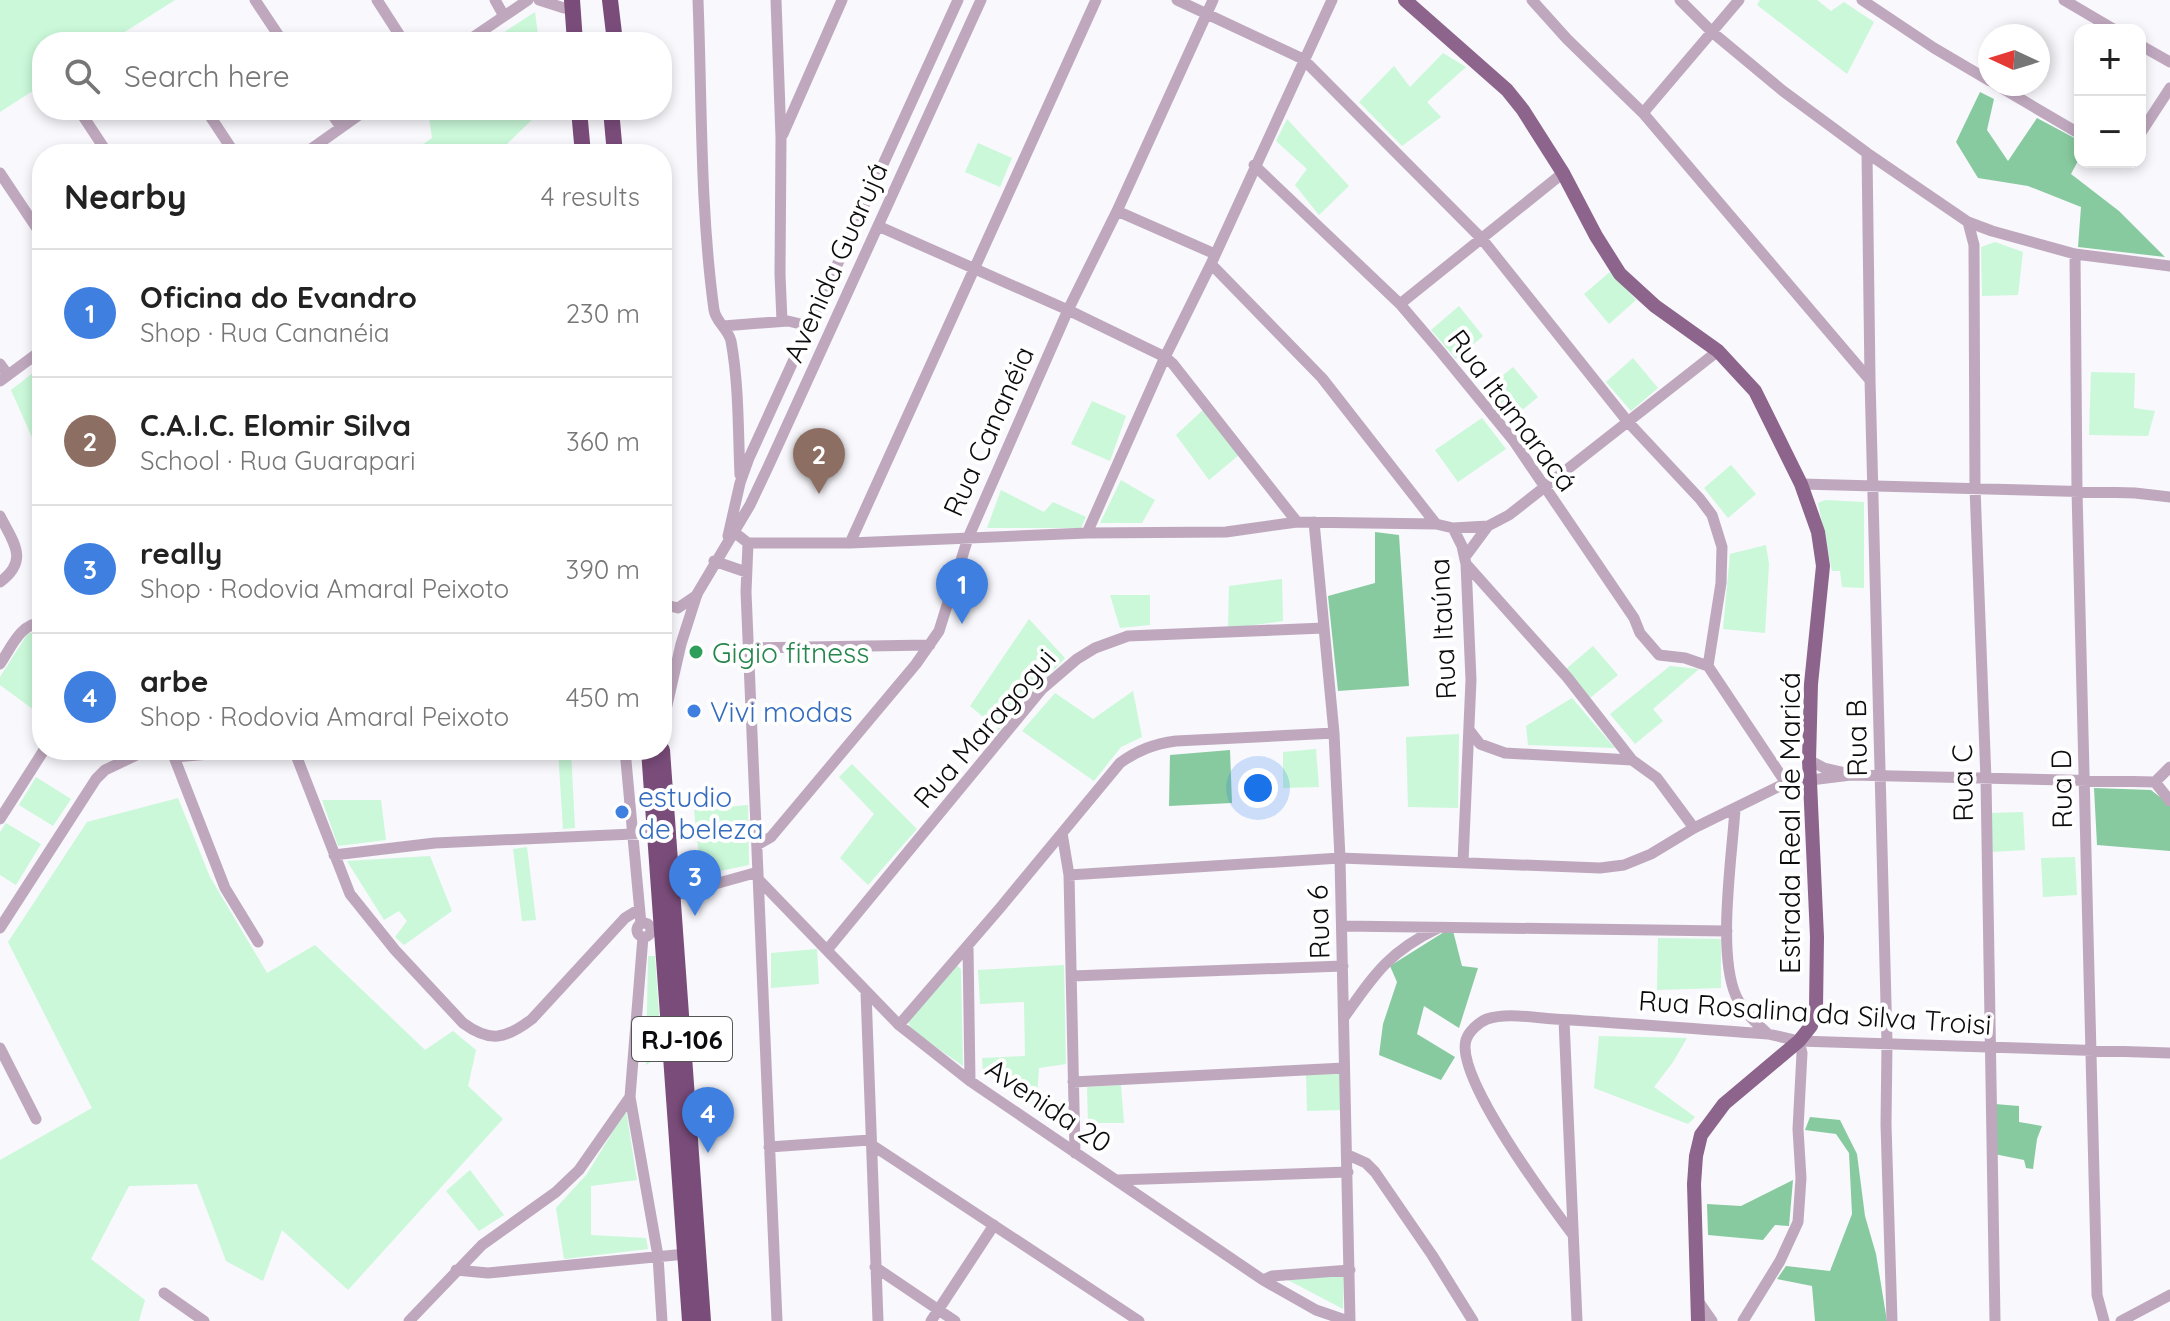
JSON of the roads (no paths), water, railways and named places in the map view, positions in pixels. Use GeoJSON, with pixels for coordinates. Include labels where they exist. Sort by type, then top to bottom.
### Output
{"type":"FeatureCollection","features":[{"type":"Feature","properties":{"kind":"highway"},"geometry":{"type":"LineString","coordinates":[[603,0],[605,32]]}},
{"type":"Feature","properties":{"kind":"highway"},"geometry":{"type":"LineString","coordinates":[[610,0],[614,32]]}},
{"type":"Feature","properties":{"kind":"highway"},"geometry":{"type":"LineString","coordinates":[[566,32],[567,3]]}},
{"type":"Feature","properties":{"kind":"highway"},"geometry":{"type":"LineString","coordinates":[[567,3],[573,32]]}},
{"type":"Feature","properties":{"kind":"highway"},"geometry":{"type":"LineString","coordinates":[[571,120],[573,144]]}},
{"type":"Feature","properties":{"kind":"highway"},"geometry":{"type":"LineString","coordinates":[[580,120],[582,144]]}},
{"type":"Feature","properties":{"kind":"highway"},"geometry":{"type":"LineString","coordinates":[[612,120],[614,144]]}},
{"type":"Feature","properties":{"kind":"highway"},"geometry":{"type":"LineString","coordinates":[[621,120],[622,144]]}},
{"type":"Feature","properties":{"kind":"highway","name":"RJ-106"},"geometry":{"type":"LineString","coordinates":[[650,760],[654,833],[666,901],[662,947],[690,1321]]}},
{"type":"Feature","properties":{"kind":"highway","name":"RJ-106"},"geometry":{"type":"LineString","coordinates":[[662,760],[666,901],[703,1321]]}},
{"type":"Feature","properties":{"kind":"highway"},"geometry":{"type":"LineString","coordinates":[[662,947],[642,926],[653,919],[666,901]]}},
{"type":"Feature","properties":{"kind":"main road","name":"Estrada Real de Maricá"},"geometry":{"type":"LineString","coordinates":[[1405,0],[1507,90],[1536,128],[1620,274],[1655,306],[1718,351],[1755,391],[1801,484],[1818,532],[1823,566],[1811,684],[1809,760],[1817,937],[1816,1008],[1811,1026],[1799,1041],[1724,1104],[1701,1135],[1694,1184],[1698,1321]]}},
{"type":"Feature","properties":{"kind":"street"},"geometry":{"type":"LineString","coordinates":[[255,0],[276,32]]}},
{"type":"Feature","properties":{"kind":"street"},"geometry":{"type":"LineString","coordinates":[[377,0],[398,32]]}},
{"type":"Feature","properties":{"kind":"street"},"geometry":{"type":"LineString","coordinates":[[495,0],[504,16]]}},
{"type":"Feature","properties":{"kind":"street"},"geometry":{"type":"LineString","coordinates":[[481,32],[528,0]]}},
{"type":"Feature","properties":{"kind":"street"},"geometry":{"type":"LineString","coordinates":[[539,0],[567,3]]}},
{"type":"Feature","properties":{"kind":"street"},"geometry":{"type":"LineString","coordinates":[[698,0],[705,194],[714,311],[730,337],[740,483]]}},
{"type":"Feature","properties":{"kind":"street"},"geometry":{"type":"LineString","coordinates":[[776,0],[781,138],[782,321]]}},
{"type":"Feature","properties":{"kind":"street"},"geometry":{"type":"LineString","coordinates":[[781,138],[842,0]]}},
{"type":"Feature","properties":{"kind":"street","name":"Avenida Guarujá"},"geometry":{"type":"LineString","coordinates":[[731,536],[740,483],[756,443],[958,0]]}},
{"type":"Feature","properties":{"kind":"street","name":"Avenida Guarujá"},"geometry":{"type":"LineString","coordinates":[[672,683],[697,594],[776,451],[981,0]]}},
{"type":"Feature","properties":{"kind":"street"},"geometry":{"type":"LineString","coordinates":[[850,543],[1096,0]]}},
{"type":"Feature","properties":{"kind":"street"},"geometry":{"type":"LineString","coordinates":[[1177,0],[1303,59],[1482,239],[1628,422],[1712,515],[1722,547],[1721,583],[1708,666],[1786,783]]}},
{"type":"Feature","properties":{"kind":"street","name":"Rua Cananéia"},"geometry":{"type":"LineString","coordinates":[[757,845],[771,837],[939,631],[968,538],[1068,310],[1117,211],[1213,0]]}},
{"type":"Feature","properties":{"kind":"street"},"geometry":{"type":"LineString","coordinates":[[1087,533],[1165,357],[1332,0]]}},
{"type":"Feature","properties":{"kind":"street"},"geometry":{"type":"LineString","coordinates":[[1532,0],[1643,113],[1870,379]]}},
{"type":"Feature","properties":{"kind":"street"},"geometry":{"type":"LineString","coordinates":[[1680,0],[1712,32],[1783,91],[1968,222],[2075,254],[2170,266]]}},
{"type":"Feature","properties":{"kind":"street"},"geometry":{"type":"LineString","coordinates":[[1643,113],[1739,0]]}},
{"type":"Feature","properties":{"kind":"street"},"geometry":{"type":"LineString","coordinates":[[1862,0],[1978,75]]}},
{"type":"Feature","properties":{"kind":"street"},"geometry":{"type":"LineString","coordinates":[[2064,0],[2105,24]]}},
{"type":"Feature","properties":{"kind":"street"},"geometry":{"type":"LineString","coordinates":[[2146,48],[2170,62]]}},
{"type":"Feature","properties":{"kind":"street"},"geometry":{"type":"LineString","coordinates":[[779,82],[803,86]]}},
{"type":"Feature","properties":{"kind":"street"},"geometry":{"type":"LineString","coordinates":[[2146,125],[2170,88]]}},
{"type":"Feature","properties":{"kind":"street"},"geometry":{"type":"LineString","coordinates":[[2014,96],[2074,131]]}},
{"type":"Feature","properties":{"kind":"street"},"geometry":{"type":"LineString","coordinates":[[86,120],[101,144]]}},
{"type":"Feature","properties":{"kind":"street"},"geometry":{"type":"LineString","coordinates":[[213,120],[228,144]]}},
{"type":"Feature","properties":{"kind":"street"},"geometry":{"type":"LineString","coordinates":[[336,120],[341,127]]}},
{"type":"Feature","properties":{"kind":"street"},"geometry":{"type":"LineString","coordinates":[[318,144],[351,120]]}},
{"type":"Feature","properties":{"kind":"street","name":"Rua B"},"geometry":{"type":"LineString","coordinates":[[1867,153],[1892,1321]]}},
{"type":"Feature","properties":{"kind":"street","name":"Rua Itamaracá"},"geometry":{"type":"LineString","coordinates":[[1254,165],[1400,304],[1513,440],[1634,618],[1640,633],[1659,655],[1685,658],[1708,666]]}},
{"type":"Feature","properties":{"kind":"street"},"geometry":{"type":"LineString","coordinates":[[0,173],[32,221]]}},
{"type":"Feature","properties":{"kind":"street"},"geometry":{"type":"LineString","coordinates":[[1400,304],[1563,173]]}},
{"type":"Feature","properties":{"kind":"street"},"geometry":{"type":"LineString","coordinates":[[1117,211],[1213,259]]}},
{"type":"Feature","properties":{"kind":"street","name":"Rua C"},"geometry":{"type":"LineString","coordinates":[[1968,222],[1974,245],[1975,488],[1986,780],[1995,1321]]}},
{"type":"Feature","properties":{"kind":"street"},"geometry":{"type":"LineString","coordinates":[[878,226],[1068,310],[1165,357],[1297,522]]}},
{"type":"Feature","properties":{"kind":"street"},"geometry":{"type":"LineString","coordinates":[[1974,245],[1979,238],[1992,231]]}},
{"type":"Feature","properties":{"kind":"street","name":"Rua D"},"geometry":{"type":"LineString","coordinates":[[2075,254],[2077,491],[2097,1295],[2104,1321]]}},
{"type":"Feature","properties":{"kind":"street","name":"Rua Itaúna"},"geometry":{"type":"LineString","coordinates":[[1213,259],[1322,378],[1436,524],[1453,528],[1466,560],[1470,731],[1480,744],[1505,753],[1632,760]]}},
{"type":"Feature","properties":{"kind":"street"},"geometry":{"type":"LineString","coordinates":[[819,304],[838,313]]}},
{"type":"Feature","properties":{"kind":"street"},"geometry":{"type":"LineString","coordinates":[[723,326],[782,321],[809,326]]}},
{"type":"Feature","properties":{"kind":"street"},"geometry":{"type":"LineString","coordinates":[[1453,528],[1488,526],[1509,515],[1718,351]]}},
{"type":"Feature","properties":{"kind":"street"},"geometry":{"type":"LineString","coordinates":[[0,364],[4,378],[32,357]]}},
{"type":"Feature","properties":{"kind":"street"},"geometry":{"type":"LineString","coordinates":[[738,431],[745,439],[776,451]]}},
{"type":"Feature","properties":{"kind":"street"},"geometry":{"type":"LineString","coordinates":[[1801,484],[2135,493],[2170,497]]}},
{"type":"Feature","properties":{"kind":"street"},"geometry":{"type":"LineString","coordinates":[[0,516],[18,555],[17,565],[0,582]]}},
{"type":"Feature","properties":{"kind":"street"},"geometry":{"type":"LineString","coordinates":[[731,536],[748,543],[850,543],[1087,533],[1226,532],[1297,522],[1436,524]]}},
{"type":"Feature","properties":{"kind":"street","name":"Rua 6"},"geometry":{"type":"LineString","coordinates":[[1314,522],[1334,733],[1340,858],[1349,1321]]}},
{"type":"Feature","properties":{"kind":"street"},"geometry":{"type":"LineString","coordinates":[[1488,526],[1466,560],[1567,677],[1632,760],[1657,778],[1694,828]]}},
{"type":"Feature","properties":{"kind":"street"},"geometry":{"type":"LineString","coordinates":[[748,543],[746,572],[777,1321]]}},
{"type":"Feature","properties":{"kind":"street"},"geometry":{"type":"LineString","coordinates":[[714,561],[746,572]]}},
{"type":"Feature","properties":{"kind":"street"},"geometry":{"type":"LineString","coordinates":[[672,606],[678,608],[687,604],[697,594]]}},
{"type":"Feature","properties":{"kind":"street"},"geometry":{"type":"LineString","coordinates":[[0,664],[24,628],[32,623]]}},
{"type":"Feature","properties":{"kind":"street","name":"Rua Maragogui"},"geometry":{"type":"LineString","coordinates":[[827,950],[1042,689],[1077,659],[1095,648],[1128,636],[1324,628]]}},
{"type":"Feature","properties":{"kind":"street"},"geometry":{"type":"LineString","coordinates":[[749,648],[930,645]]}},
{"type":"Feature","properties":{"kind":"street"},"geometry":{"type":"LineString","coordinates":[[1463,862],[1470,731]]}},
{"type":"Feature","properties":{"kind":"street"},"geometry":{"type":"LineString","coordinates":[[899,1025],[1120,763],[1153,744],[1334,733]]}},
{"type":"Feature","properties":{"kind":"street"},"geometry":{"type":"LineString","coordinates":[[0,819],[38,760]]}},
{"type":"Feature","properties":{"kind":"street"},"geometry":{"type":"LineString","coordinates":[[0,928],[96,779],[105,770],[126,760]]}},
{"type":"Feature","properties":{"kind":"street"},"geometry":{"type":"LineString","coordinates":[[174,760],[225,888],[258,942]]}},
{"type":"Feature","properties":{"kind":"street"},"geometry":{"type":"LineString","coordinates":[[298,760],[350,894],[366,916],[463,1023],[486,1036],[514,1033],[532,1019],[625,918],[642,926]]}},
{"type":"Feature","properties":{"kind":"street"},"geometry":{"type":"LineString","coordinates":[[626,760],[642,926],[630,1097],[658,1256],[662,1321]]}},
{"type":"Feature","properties":{"kind":"street"},"geometry":{"type":"LineString","coordinates":[[1809,760],[1824,768],[1851,775]]}},
{"type":"Feature","properties":{"kind":"street"},"geometry":{"type":"LineString","coordinates":[[1069,875],[1340,858],[1600,868],[1624,865],[1651,854],[1694,828],[1786,783],[1851,775],[2155,782],[2170,767]]}},
{"type":"Feature","properties":{"kind":"street"},"geometry":{"type":"LineString","coordinates":[[2155,782],[2170,801]]}},
{"type":"Feature","properties":{"kind":"street"},"geometry":{"type":"LineString","coordinates":[[1735,809],[1727,931],[1730,972],[1736,995],[1753,1020],[1768,1034]]}},
{"type":"Feature","properties":{"kind":"street"},"geometry":{"type":"LineString","coordinates":[[334,855],[435,843],[654,833]]}},
{"type":"Feature","properties":{"kind":"street"},"geometry":{"type":"LineString","coordinates":[[1062,833],[1069,875],[1075,1153]]}},
{"type":"Feature","properties":{"kind":"street"},"geometry":{"type":"LineString","coordinates":[[666,901],[759,876]]}},
{"type":"Feature","properties":{"kind":"street","name":"Avenida 20"},"geometry":{"type":"LineString","coordinates":[[759,876],[899,1025],[970,1081],[1263,1280],[1316,1310],[1349,1321]]}},
{"type":"Feature","properties":{"kind":"street"},"geometry":{"type":"LineString","coordinates":[[1342,926],[1727,931]]}},
{"type":"Feature","properties":{"kind":"street"},"geometry":{"type":"LineString","coordinates":[[1344,1017],[1388,959],[1403,947],[1443,927]]}},
{"type":"Feature","properties":{"kind":"street"},"geometry":{"type":"LineString","coordinates":[[968,946],[970,1081]]}},
{"type":"Feature","properties":{"kind":"street"},"geometry":{"type":"LineString","coordinates":[[1072,976],[1343,966]]}},
{"type":"Feature","properties":{"kind":"street"},"geometry":{"type":"LineString","coordinates":[[866,992],[878,1321]]}},
{"type":"Feature","properties":{"kind":"street","name":"Rua Rosalina da Silva Troisi"},"geometry":{"type":"LineString","coordinates":[[1573,1235],[1505,1137],[1465,1054],[1466,1039],[1486,1019],[1503,1016],[1768,1034],[1799,1041],[2170,1053]]}},
{"type":"Feature","properties":{"kind":"street"},"geometry":{"type":"LineString","coordinates":[[1564,1020],[1577,1321]]}},
{"type":"Feature","properties":{"kind":"street"},"geometry":{"type":"LineString","coordinates":[[1743,1321],[1780,1261],[1798,1222],[1802,1053],[1799,1041]]}},
{"type":"Feature","properties":{"kind":"street"},"geometry":{"type":"LineString","coordinates":[[0,1048],[36,1119]]}},
{"type":"Feature","properties":{"kind":"street"},"geometry":{"type":"LineString","coordinates":[[1073,1082],[1344,1068]]}},
{"type":"Feature","properties":{"kind":"street"},"geometry":{"type":"LineString","coordinates":[[409,1321],[482,1245],[556,1192],[579,1170],[630,1097]]}},
{"type":"Feature","properties":{"kind":"street"},"geometry":{"type":"LineString","coordinates":[[769,1147],[871,1142],[1139,1321]]}},
{"type":"Feature","properties":{"kind":"street"},"geometry":{"type":"LineString","coordinates":[[1348,1155],[1366,1163],[1375,1172],[1473,1321]]}},
{"type":"Feature","properties":{"kind":"street"},"geometry":{"type":"LineString","coordinates":[[1117,1180],[1348,1172]]}},
{"type":"Feature","properties":{"kind":"street"},"geometry":{"type":"LineString","coordinates":[[931,1321],[994,1225]]}},
{"type":"Feature","properties":{"kind":"street"},"geometry":{"type":"LineString","coordinates":[[456,1270],[488,1273],[686,1254]]}},
{"type":"Feature","properties":{"kind":"street"},"geometry":{"type":"LineString","coordinates":[[875,1267],[955,1321]]}},
{"type":"Feature","properties":{"kind":"street"},"geometry":{"type":"LineString","coordinates":[[1263,1280],[1272,1276],[1350,1270]]}},
{"type":"Feature","properties":{"kind":"street"},"geometry":{"type":"LineString","coordinates":[[164,1293],[204,1321]]}},
{"type":"Feature","properties":{"kind":"street"},"geometry":{"type":"LineString","coordinates":[[2121,1321],[2170,1295]]}},
{"type":"Feature","properties":{"kind":"street"},"geometry":{"type":"LineString","coordinates":[[1698,1301],[1712,1321]]}},
{"type":"Feature","properties":{"kind":"place","name":"C.A.I.C. Elomir Silva"},"geometry":{"type":"Point","coordinates":[819,494]}},
{"type":"Feature","properties":{"kind":"place","name":"Oficina do Evandro"},"geometry":{"type":"Point","coordinates":[962,624]}},
{"type":"Feature","properties":{"kind":"place","name":"Gigio fitness"},"geometry":{"type":"Point","coordinates":[696,652]}},
{"type":"Feature","properties":{"kind":"place","name":"Vivi modas"},"geometry":{"type":"Point","coordinates":[694,711]}},
{"type":"Feature","properties":{"kind":"place","name":"estudio de beleza"},"geometry":{"type":"Point","coordinates":[622,812]}},
{"type":"Feature","properties":{"kind":"place","name":"really"},"geometry":{"type":"Point","coordinates":[695,916]}},
{"type":"Feature","properties":{"kind":"place","name":"arbe"},"geometry":{"type":"Point","coordinates":[708,1153]}}]}
